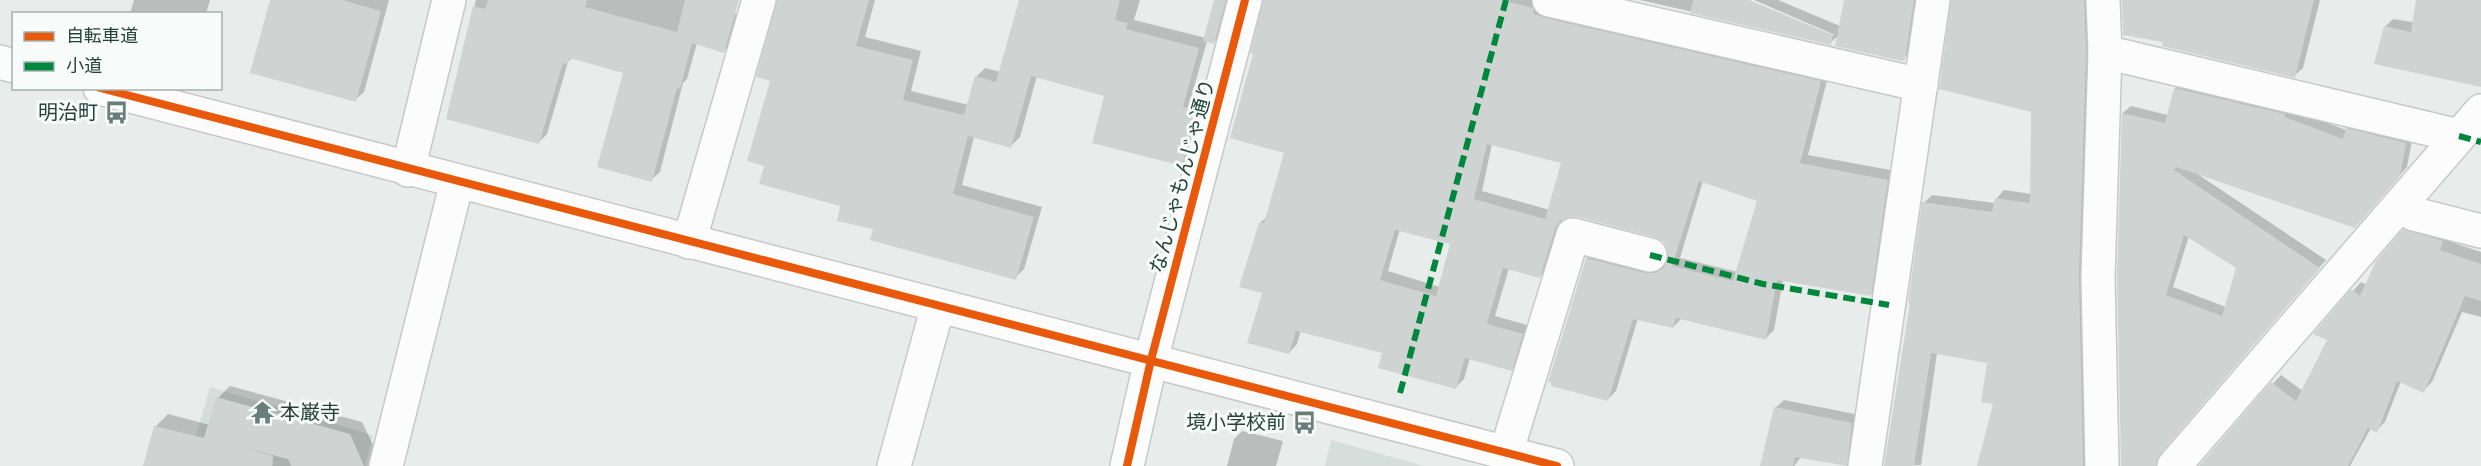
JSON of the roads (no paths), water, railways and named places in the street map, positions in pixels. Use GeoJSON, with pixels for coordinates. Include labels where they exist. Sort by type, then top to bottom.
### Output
{"type":"FeatureCollection","features":[{"type":"Feature","properties":{"kind":"street"},"geometry":{"type":"LineString","coordinates":[[408,170],[448,0]]}},
{"type":"Feature","properties":{"kind":"street"},"geometry":{"type":"LineString","coordinates":[[689,242],[759,0]]}},
{"type":"Feature","properties":{"kind":"street","name":"なんじゃもんじゃ通り"},"geometry":{"type":"LineString","coordinates":[[1127,466],[1151,360],[1245,0]]}},
{"type":"Feature","properties":{"kind":"street"},"geometry":{"type":"LineString","coordinates":[[1549,0],[1921,85]]}},
{"type":"Feature","properties":{"kind":"street"},"geometry":{"type":"LineString","coordinates":[[1865,466],[1933,0]]}},
{"type":"Feature","properties":{"kind":"street"},"geometry":{"type":"LineString","coordinates":[[2102,466],[2098,277],[2105,52],[2103,0]]}},
{"type":"Feature","properties":{"kind":"street"},"geometry":{"type":"LineString","coordinates":[[2105,52],[2459,136]]}},
{"type":"Feature","properties":{"kind":"street"},"geometry":{"type":"LineString","coordinates":[[108,90],[457,183],[1557,466]]}},
{"type":"Feature","properties":{"kind":"street"},"geometry":{"type":"LineString","coordinates":[[2174,466],[2481,111]]}},
{"type":"Feature","properties":{"kind":"street"},"geometry":{"type":"LineString","coordinates":[[386,466],[457,183]]}},
{"type":"Feature","properties":{"kind":"street"},"geometry":{"type":"LineString","coordinates":[[2400,205],[2414,214],[2481,231]]}},
{"type":"Feature","properties":{"kind":"street"},"geometry":{"type":"LineString","coordinates":[[1506,453],[1573,235],[1650,255]]}},
{"type":"Feature","properties":{"kind":"street"},"geometry":{"type":"LineString","coordinates":[[894,466],[938,306]]}},
{"type":"Feature","properties":{"kind":"place","name":"明治町"},"geometry":{"type":"Point","coordinates":[116,112]}},
{"type":"Feature","properties":{"kind":"place","name":"本巌寺"},"geometry":{"type":"Point","coordinates":[262,412]}},
{"type":"Feature","properties":{"kind":"place","name":"境小学校前"},"geometry":{"type":"Point","coordinates":[1304,422]}}]}
